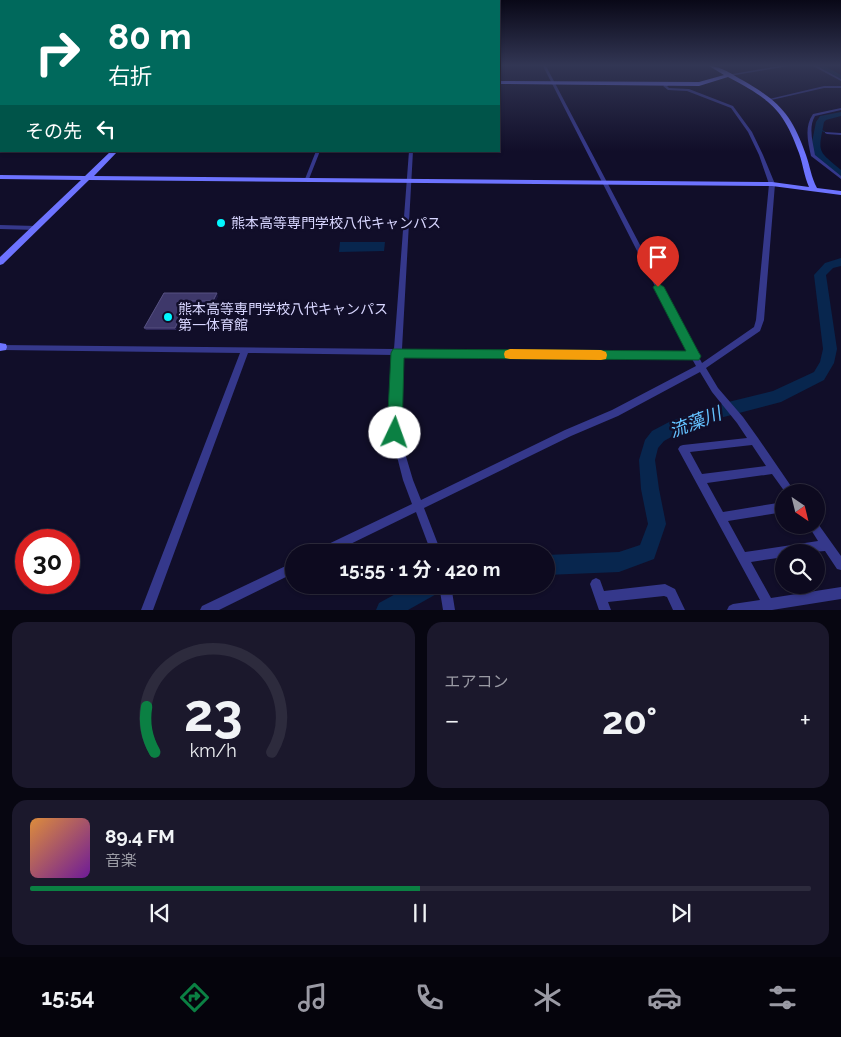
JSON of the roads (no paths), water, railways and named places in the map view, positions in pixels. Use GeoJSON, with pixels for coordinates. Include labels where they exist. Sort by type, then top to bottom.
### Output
{"type":"FeatureCollection","features":[{"type":"Feature","properties":{"kind":"street"},"geometry":{"type":"LineString","coordinates":[[559,94],[694,356],[785,484]]}},
{"type":"Feature","properties":{"kind":"street"},"geometry":{"type":"LineString","coordinates":[[341,544],[702,368],[757,329],[760,320],[772,184],[750,132],[732,107],[700,94]]}},
{"type":"Feature","properties":{"kind":"street"},"geometry":{"type":"LineString","coordinates":[[759,94],[775,105],[794,132],[806,160],[809,181],[814,189]]}},
{"type":"Feature","properties":{"kind":"street"},"geometry":{"type":"LineString","coordinates":[[767,100],[791,94]]}},
{"type":"Feature","properties":{"kind":"street"},"geometry":{"type":"LineString","coordinates":[[841,109],[814,115],[810,121],[813,156],[841,178]]}},
{"type":"Feature","properties":{"kind":"street"},"geometry":{"type":"LineString","coordinates":[[827,133],[841,134]]}},
{"type":"Feature","properties":{"kind":"street"},"geometry":{"type":"LineString","coordinates":[[0,262],[114,152]]}},
{"type":"Feature","properties":{"kind":"street"},"geometry":{"type":"LineString","coordinates":[[307,179],[318,152]]}},
{"type":"Feature","properties":{"kind":"street"},"geometry":{"type":"LineString","coordinates":[[411,152],[398,353],[395,433],[408,480],[433,544]]}},
{"type":"Feature","properties":{"kind":"street"},"geometry":{"type":"LineString","coordinates":[[0,177],[772,184],[841,193]]}},
{"type":"Feature","properties":{"kind":"street"},"geometry":{"type":"LineString","coordinates":[[0,227],[36,228]]}},
{"type":"Feature","properties":{"kind":"street"},"geometry":{"type":"LineString","coordinates":[[1,347],[694,356]]}},
{"type":"Feature","properties":{"kind":"street"},"geometry":{"type":"LineString","coordinates":[[147,610],[245,350]]}},
{"type":"Feature","properties":{"kind":"street"},"geometry":{"type":"LineString","coordinates":[[755,441],[683,449],[768,604]]}},
{"type":"Feature","properties":{"kind":"street"},"geometry":{"type":"LineString","coordinates":[[699,479],[774,468]]}},
{"type":"Feature","properties":{"kind":"street"},"geometry":{"type":"LineString","coordinates":[[720,517],[775,508]]}},
{"type":"Feature","properties":{"kind":"street"},"geometry":{"type":"LineString","coordinates":[[819,534],[841,565]]}},
{"type":"Feature","properties":{"kind":"street"},"geometry":{"type":"LineString","coordinates":[[742,558],[827,545]]}},
{"type":"Feature","properties":{"kind":"street"},"geometry":{"type":"LineString","coordinates":[[206,610],[285,571]]}},
{"type":"Feature","properties":{"kind":"street"},"geometry":{"type":"LineString","coordinates":[[596,584],[605,610]]}},
{"type":"Feature","properties":{"kind":"street"},"geometry":{"type":"LineString","coordinates":[[600,597],[665,590],[671,593],[679,610]]}},
{"type":"Feature","properties":{"kind":"street"},"geometry":{"type":"LineString","coordinates":[[740,609],[841,593]]}},
{"type":"Feature","properties":{"kind":"street"},"geometry":{"type":"LineString","coordinates":[[446,594],[449,610]]}},
{"type":"Feature","properties":{"kind":"water"},"geometry":{"type":"Polygon","coordinates":[[[340,242],[385,242],[384,251],[339,252],[340,242]]]}},
{"type":"Feature","properties":{"kind":"waterway","name":"流藻川"},"geometry":{"type":"LineString","coordinates":[[841,114],[823,118],[820,122],[815,147],[819,156],[841,175]]}},
{"type":"Feature","properties":{"kind":"waterway","name":"流藻川"},"geometry":{"type":"LineString","coordinates":[[819,129],[825,132]]}},
{"type":"Feature","properties":{"kind":"waterway","name":"流藻川"},"geometry":{"type":"LineString","coordinates":[[555,565],[619,562],[647,552],[657,524],[650,489],[647,460],[651,445],[658,436],[677,426],[716,412],[776,397],[819,376],[827,363],[830,349],[820,275],[824,269],[841,262]]}},
{"type":"Feature","properties":{"kind":"waterway","name":"流藻川"},"geometry":{"type":"LineString","coordinates":[[386,610],[416,594]]}},
{"type":"Feature","properties":{"kind":"place","name":"熊本高等専門学校八代キャンパス"},"geometry":{"type":"Point","coordinates":[221,223]}},
{"type":"Feature","properties":{"kind":"place","name":"熊本高等専門学校八代キャンパス 第一体育館"},"geometry":{"type":"Point","coordinates":[168,317]}}]}
